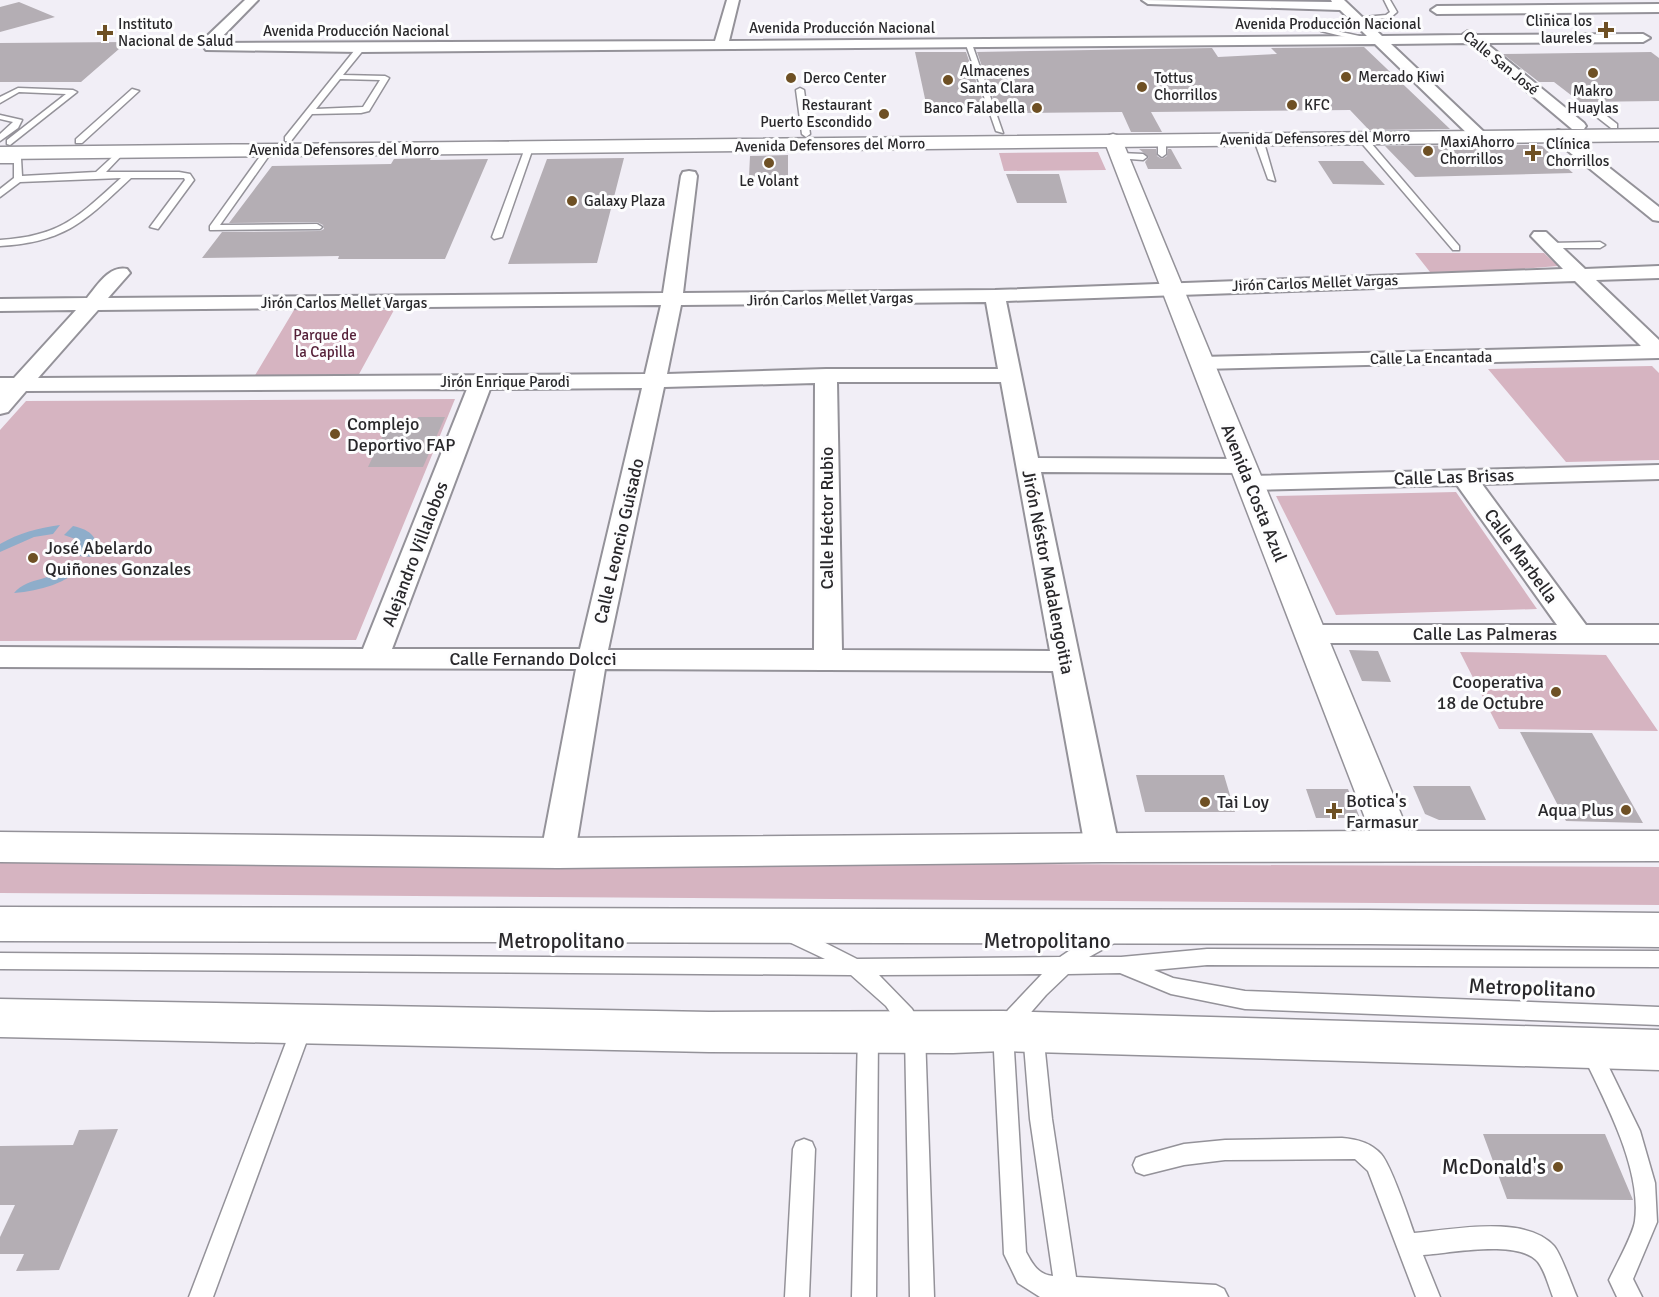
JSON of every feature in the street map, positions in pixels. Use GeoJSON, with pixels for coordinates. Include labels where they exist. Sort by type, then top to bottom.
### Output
{"type":"FeatureCollection","features":[{"type":"Feature","properties":{"kind":"main road","name":"Avenida Defensores del Morro"},"geometry":{"type":"LineString","coordinates":[[3,143],[288,139],[529,148],[1129,157],[1162,147],[1256,139],[1362,138],[1578,126],[1659,125]]}},
{"type":"Feature","properties":{"kind":"main road","name":"Avenida Defensores del Morro"},"geometry":{"type":"LineString","coordinates":[[3,143],[121,152],[1000,131],[1473,132],[1659,135]]}},
{"type":"Feature","properties":{"kind":"main road","name":"Avenida Costa Azul"},"geometry":{"type":"LineString","coordinates":[[1129,157],[1172,288],[1395,846]]}},
{"type":"Feature","properties":{"kind":"main road"},"geometry":{"type":"LineString","coordinates":[[0,847],[558,853],[1102,847],[1659,846]]}},
{"type":"Feature","properties":{"kind":"main road"},"geometry":{"type":"LineString","coordinates":[[0,924],[772,926],[1125,945],[1659,930]]}},
{"type":"Feature","properties":{"kind":"main road"},"geometry":{"type":"LineString","coordinates":[[0,1018],[868,1033],[1018,1032],[1659,1050]]}},
{"type":"Feature","properties":{"kind":"street","name":"Avenida Producción Nacional"},"geometry":{"type":"LineString","coordinates":[[252,0],[208,43],[211,47],[722,46],[1374,40],[1647,41],[1597,9]]}},
{"type":"Feature","properties":{"kind":"street"},"geometry":{"type":"LineString","coordinates":[[722,46],[733,0]]}},
{"type":"Feature","properties":{"kind":"street"},"geometry":{"type":"LineString","coordinates":[[1148,0],[1340,3],[1374,40],[1473,132]]}},
{"type":"Feature","properties":{"kind":"street","name":"Calle San José"},"geometry":{"type":"LineString","coordinates":[[1424,0],[1578,126]]}},
{"type":"Feature","properties":{"kind":"street"},"geometry":{"type":"LineString","coordinates":[[1518,0],[1531,9]]}},
{"type":"Feature","properties":{"kind":"street"},"geometry":{"type":"LineString","coordinates":[[1437,10],[1659,8]]}},
{"type":"Feature","properties":{"kind":"street"},"geometry":{"type":"LineString","coordinates":[[1558,135],[1659,216]]}},
{"type":"Feature","properties":{"kind":"street","name":"Calle Leoncio Guisado"},"geometry":{"type":"LineString","coordinates":[[558,853],[592,659],[656,381],[672,301],[689,176]]}},
{"type":"Feature","properties":{"kind":"street"},"geometry":{"type":"LineString","coordinates":[[1545,241],[1659,352]]}},
{"type":"Feature","properties":{"kind":"street","name":"Jirón Carlos Mellet Vargas"},"geometry":{"type":"LineString","coordinates":[[0,306],[995,296],[1579,273],[1659,272]]}},
{"type":"Feature","properties":{"kind":"street"},"geometry":{"type":"LineString","coordinates":[[0,407],[10,385],[93,305],[120,273]]}},
{"type":"Feature","properties":{"kind":"street","name":"Jirón Néstor Madalengoitia"},"geometry":{"type":"LineString","coordinates":[[995,296],[1102,847]]}},
{"type":"Feature","properties":{"kind":"street","name":"Calle La Encantada"},"geometry":{"type":"LineString","coordinates":[[1202,363],[1659,352]]}},
{"type":"Feature","properties":{"kind":"street","name":"Jirón Enrique Parodi"},"geometry":{"type":"LineString","coordinates":[[10,385],[656,381],[826,376],[1009,375]]}},
{"type":"Feature","properties":{"kind":"street","name":"Calle Héctor Rubio"},"geometry":{"type":"LineString","coordinates":[[826,376],[828,660]]}},
{"type":"Feature","properties":{"kind":"street","name":"Alejandro Villalobos"},"geometry":{"type":"LineString","coordinates":[[374,658],[481,382]]}},
{"type":"Feature","properties":{"kind":"street","name":"Calle Las Brisas"},"geometry":{"type":"LineString","coordinates":[[1027,465],[1247,474],[1464,477],[1659,472]]}},
{"type":"Feature","properties":{"kind":"street","name":"Calle Marbella"},"geometry":{"type":"LineString","coordinates":[[1464,477],[1578,634]]}},
{"type":"Feature","properties":{"kind":"street","name":"Calle Las Palmeras"},"geometry":{"type":"LineString","coordinates":[[1310,634],[1659,634]]}},
{"type":"Feature","properties":{"kind":"street","name":"Calle Fernando Dolcci"},"geometry":{"type":"LineString","coordinates":[[0,657],[1066,662]]}},
{"type":"Feature","properties":{"kind":"lane"},"geometry":{"type":"LineString","coordinates":[[1356,18],[1388,17],[1394,12],[1387,0]]}},
{"type":"Feature","properties":{"kind":"lane"},"geometry":{"type":"LineString","coordinates":[[1323,30],[1374,40]]}},
{"type":"Feature","properties":{"kind":"lane"},"geometry":{"type":"LineString","coordinates":[[968,44],[1000,131]]}},
{"type":"Feature","properties":{"kind":"lane"},"geometry":{"type":"LineString","coordinates":[[288,139],[361,48]]}},
{"type":"Feature","properties":{"kind":"lane"},"geometry":{"type":"LineString","coordinates":[[311,112],[353,112],[366,109],[386,78],[339,77]]}},
{"type":"Feature","properties":{"kind":"lane"},"geometry":{"type":"LineString","coordinates":[[0,101],[18,90],[73,92],[3,143]]}},
{"type":"Feature","properties":{"kind":"lane"},"geometry":{"type":"LineString","coordinates":[[800,90],[806,134]]}},
{"type":"Feature","properties":{"kind":"lane"},"geometry":{"type":"LineString","coordinates":[[79,141],[135,91]]}},
{"type":"Feature","properties":{"kind":"lane"},"geometry":{"type":"LineString","coordinates":[[1591,108],[1614,126]]}},
{"type":"Feature","properties":{"kind":"lane"},"geometry":{"type":"LineString","coordinates":[[0,117],[18,120],[3,143]]}},
{"type":"Feature","properties":{"kind":"lane"},"geometry":{"type":"LineString","coordinates":[[1362,138],[1456,248]]}},
{"type":"Feature","properties":{"kind":"lane"},"geometry":{"type":"LineString","coordinates":[[1256,139],[1261,146],[1272,179]]}},
{"type":"Feature","properties":{"kind":"lane"},"geometry":{"type":"LineString","coordinates":[[497,237],[529,148]]}},
{"type":"Feature","properties":{"kind":"lane"},"geometry":{"type":"LineString","coordinates":[[269,150],[213,228],[317,227]]}},
{"type":"Feature","properties":{"kind":"lane"},"geometry":{"type":"LineString","coordinates":[[99,175],[121,152]]}},
{"type":"Feature","properties":{"kind":"lane"},"geometry":{"type":"LineString","coordinates":[[0,160],[18,160],[18,179]]}},
{"type":"Feature","properties":{"kind":"lane"},"geometry":{"type":"LineString","coordinates":[[0,194],[18,179],[99,175],[187,176],[190,180],[155,227]]}},
{"type":"Feature","properties":{"kind":"lane"},"geometry":{"type":"LineString","coordinates":[[0,243],[28,243],[60,234],[75,224],[129,175]]}},
{"type":"Feature","properties":{"kind":"lane"},"geometry":{"type":"LineString","coordinates":[[1545,241],[1600,245]]}},
{"type":"Feature","properties":{"kind":"lane"},"geometry":{"type":"LineString","coordinates":[[772,926],[819,946],[854,967],[889,994],[915,1033],[922,1297]]}},
{"type":"Feature","properties":{"kind":"lane"},"geometry":{"type":"LineString","coordinates":[[1125,945],[1088,947],[1062,965],[1033,993],[1018,1032],[1015,1254],[1020,1267],[1034,1282],[1044,1287],[1216,1297]]}},
{"type":"Feature","properties":{"kind":"lane","name":"Metropolitano"},"geometry":{"type":"LineString","coordinates":[[0,961],[854,967],[1062,965],[1125,945],[1207,957],[1659,959]]}},
{"type":"Feature","properties":{"kind":"lane","name":"Metropolitano"},"geometry":{"type":"LineString","coordinates":[[1125,945],[1171,986],[1245,1000],[1659,1016]]}},
{"type":"Feature","properties":{"kind":"lane"},"geometry":{"type":"LineString","coordinates":[[201,1297],[303,1024]]}},
{"type":"Feature","properties":{"kind":"lane"},"geometry":{"type":"LineString","coordinates":[[1018,1032],[1041,1119],[1066,1288]]}},
{"type":"Feature","properties":{"kind":"lane"},"geometry":{"type":"LineString","coordinates":[[864,1297],[868,1033]]}},
{"type":"Feature","properties":{"kind":"lane"},"geometry":{"type":"LineString","coordinates":[[1589,1048],[1629,1131],[1644,1183],[1646,1222],[1621,1280],[1630,1297]]}},
{"type":"Feature","properties":{"kind":"lane"},"geometry":{"type":"LineString","coordinates":[[1144,1165],[1169,1156],[1193,1152],[1268,1148],[1355,1149],[1368,1155],[1376,1164],[1428,1297]]}},
{"type":"Feature","properties":{"kind":"lane"},"geometry":{"type":"LineString","coordinates":[[797,1297],[804,1149]]}},
{"type":"Feature","properties":{"kind":"lane"},"geometry":{"type":"LineString","coordinates":[[1407,1245],[1494,1238],[1523,1239],[1546,1254],[1564,1297]]}},
{"type":"Feature","properties":{"kind":"green space"},"geometry":{"type":"Polygon","coordinates":[[[1098,152],[1106,170],[1004,171],[999,153],[1098,152]]]}},
{"type":"Feature","properties":{"kind":"green space"},"geometry":{"type":"Polygon","coordinates":[[[1415,253],[1544,253],[1558,266],[1498,271],[1430,272],[1415,253]]]}},
{"type":"Feature","properties":{"kind":"green space","name":"Parque de la Capilla"},"geometry":{"type":"Polygon","coordinates":[[[294,310],[394,310],[358,376],[254,377],[294,310]]]}},
{"type":"Feature","properties":{"kind":"green space"},"geometry":{"type":"Polygon","coordinates":[[[1652,366],[1659,373],[1659,460],[1566,462],[1488,369],[1652,366]]]}},
{"type":"Feature","properties":{"kind":"green space"},"geometry":{"type":"Polygon","coordinates":[[[455,399],[356,640],[0,641],[0,430],[26,401],[455,399]]]}},
{"type":"Feature","properties":{"kind":"green space"},"geometry":{"type":"Polygon","coordinates":[[[1456,492],[1537,609],[1336,615],[1276,496],[1456,492]]]}},
{"type":"Feature","properties":{"kind":"green space","name":"Cooperativa 18 de Octubre"},"geometry":{"type":"Polygon","coordinates":[[[1460,652],[1606,655],[1658,731],[1499,729],[1460,652]]]}},
{"type":"Feature","properties":{"kind":"green space"},"geometry":{"type":"Polygon","coordinates":[[[0,859],[1659,867],[1659,905],[0,893],[0,859]]]}},
{"type":"Feature","properties":{"kind":"water"},"geometry":{"type":"Polygon","coordinates":[[[60,525],[53,534],[34,537],[0,552],[0,544],[14,537],[36,529],[60,525]]]}},
{"type":"Feature","properties":{"kind":"water"},"geometry":{"type":"Polygon","coordinates":[[[73,526],[93,536],[96,545],[94,557],[79,556],[81,546],[78,540],[64,535],[73,526]]]}},
{"type":"Feature","properties":{"kind":"water"},"geometry":{"type":"Polygon","coordinates":[[[72,564],[86,566],[52,585],[14,593],[27,584],[57,574],[72,564]]]}},
{"type":"Feature","properties":{"kind":"building"},"geometry":{"type":"Polygon","coordinates":[[[19,2],[55,17],[0,32],[0,7],[19,2]]]}},
{"type":"Feature","properties":{"kind":"building"},"geometry":{"type":"Polygon","coordinates":[[[127,42],[81,82],[0,82],[0,43],[127,42]]]}},
{"type":"Feature","properties":{"kind":"building","name":"Tottus Chorrillos"},"geometry":{"type":"Polygon","coordinates":[[[1364,47],[1450,129],[1369,130],[1350,110],[1151,112],[1162,132],[1131,132],[1122,112],[1020,113],[1018,107],[996,107],[977,52],[1212,48],[1218,57],[1277,54],[1271,48],[1364,47]]]}},
{"type":"Feature","properties":{"kind":"building","name":"Almacenes Santa Clara"},"geometry":{"type":"Polygon","coordinates":[[[915,52],[966,52],[985,107],[927,108],[915,52]]]}},
{"type":"Feature","properties":{"kind":"building","name":"Makro Huaylas"},"geometry":{"type":"Polygon","coordinates":[[[1651,52],[1659,58],[1659,101],[1580,102],[1554,82],[1539,82],[1503,54],[1651,52]]]}},
{"type":"Feature","properties":{"kind":"building"},"geometry":{"type":"Polygon","coordinates":[[[1385,146],[1542,146],[1573,173],[1415,177],[1385,146]]]}},
{"type":"Feature","properties":{"kind":"building"},"geometry":{"type":"Polygon","coordinates":[[[1139,149],[1156,149],[1157,156],[1162,159],[1167,156],[1168,149],[1171,149],[1182,169],[1148,169],[1145,162],[1149,157],[1139,149]]]}},
{"type":"Feature","properties":{"kind":"building","name":"Le Volant"},"geometry":{"type":"Polygon","coordinates":[[[788,155],[788,177],[749,177],[750,156],[788,155]]]}},
{"type":"Feature","properties":{"kind":"building"},"geometry":{"type":"Polygon","coordinates":[[[431,158],[430,160],[488,159],[445,259],[338,259],[339,256],[202,258],[222,232],[320,231],[324,229],[323,225],[317,222],[229,223],[272,166],[391,164],[394,159],[431,158]]]}},
{"type":"Feature","properties":{"kind":"building","name":"Galaxy Plaza"},"geometry":{"type":"Polygon","coordinates":[[[624,158],[597,263],[508,264],[547,159],[624,158]]]}},
{"type":"Feature","properties":{"kind":"building"},"geometry":{"type":"Polygon","coordinates":[[[1318,161],[1363,161],[1385,185],[1333,184],[1318,161]]]}},
{"type":"Feature","properties":{"kind":"building"},"geometry":{"type":"Polygon","coordinates":[[[1006,174],[1059,174],[1067,203],[1017,203],[1006,174]]]}},
{"type":"Feature","properties":{"kind":"building"},"geometry":{"type":"Polygon","coordinates":[[[418,417],[445,417],[423,467],[368,467],[386,429],[412,429],[418,417]]]}},
{"type":"Feature","properties":{"kind":"building"},"geometry":{"type":"Polygon","coordinates":[[[1349,650],[1378,651],[1391,682],[1362,681],[1349,650]]]}},
{"type":"Feature","properties":{"kind":"building"},"geometry":{"type":"Polygon","coordinates":[[[1520,732],[1592,733],[1643,823],[1566,821],[1520,732]]]}},
{"type":"Feature","properties":{"kind":"building"},"geometry":{"type":"Polygon","coordinates":[[[1136,775],[1224,775],[1235,812],[1145,812],[1136,775]]]}},
{"type":"Feature","properties":{"kind":"building"},"geometry":{"type":"Polygon","coordinates":[[[1413,786],[1470,786],[1486,820],[1439,820],[1425,814],[1413,786]]]}},
{"type":"Feature","properties":{"kind":"building"},"geometry":{"type":"Polygon","coordinates":[[[1306,789],[1348,789],[1360,818],[1316,818],[1306,789]]]}},
{"type":"Feature","properties":{"kind":"building"},"geometry":{"type":"Polygon","coordinates":[[[118,1129],[59,1270],[16,1271],[24,1254],[0,1254],[0,1237],[15,1205],[0,1205],[0,1146],[73,1145],[79,1130],[118,1129]]]}},
{"type":"Feature","properties":{"kind":"building","name":"McDonald's"},"geometry":{"type":"Polygon","coordinates":[[[1483,1134],[1605,1134],[1633,1200],[1507,1199],[1483,1134]]]}},
{"type":"Feature","properties":{"kind":"place","name":"Clinica los laureles"},"geometry":{"type":"Point","coordinates":[1606,30]}},
{"type":"Feature","properties":{"kind":"place","name":"Instituto Nacional de Salud"},"geometry":{"type":"Point","coordinates":[105,33]}},
{"type":"Feature","properties":{"kind":"place","name":"Makro Huaylas"},"geometry":{"type":"Point","coordinates":[1593,73]}},
{"type":"Feature","properties":{"kind":"place","name":"Mercado Kiwi"},"geometry":{"type":"Point","coordinates":[1346,77]}},
{"type":"Feature","properties":{"kind":"place","name":"Derco Center"},"geometry":{"type":"Point","coordinates":[791,78]}},
{"type":"Feature","properties":{"kind":"place","name":"Almacenes Santa Clara"},"geometry":{"type":"Point","coordinates":[948,80]}},
{"type":"Feature","properties":{"kind":"place","name":"Tottus Chorrillos"},"geometry":{"type":"Point","coordinates":[1142,87]}},
{"type":"Feature","properties":{"kind":"place","name":"KFC"},"geometry":{"type":"Point","coordinates":[1292,105]}},
{"type":"Feature","properties":{"kind":"place","name":"Banco Falabella"},"geometry":{"type":"Point","coordinates":[1037,108]}},
{"type":"Feature","properties":{"kind":"place","name":"Restaurant Puerto Escondido"},"geometry":{"type":"Point","coordinates":[884,114]}},
{"type":"Feature","properties":{"kind":"place","name":"MaxiAhorro Chorrillos"},"geometry":{"type":"Point","coordinates":[1428,151]}},
{"type":"Feature","properties":{"kind":"place","name":"Clínica Chorrillos"},"geometry":{"type":"Point","coordinates":[1533,153]}},
{"type":"Feature","properties":{"kind":"place","name":"Le Volant"},"geometry":{"type":"Point","coordinates":[769,163]}},
{"type":"Feature","properties":{"kind":"place","name":"Galaxy Plaza"},"geometry":{"type":"Point","coordinates":[572,201]}},
{"type":"Feature","properties":{"kind":"place","name":"Complejo Deportivo FAP"},"geometry":{"type":"Point","coordinates":[335,434]}},
{"type":"Feature","properties":{"kind":"place","name":"José Abelardo Quiñones Gonzales"},"geometry":{"type":"Point","coordinates":[33,558]}},
{"type":"Feature","properties":{"kind":"place","name":"Cooperativa 18 de Octubre"},"geometry":{"type":"Point","coordinates":[1556,692]}},
{"type":"Feature","properties":{"kind":"place","name":"Tai Loy"},"geometry":{"type":"Point","coordinates":[1205,802]}},
{"type":"Feature","properties":{"kind":"place","name":"Aqua Plus"},"geometry":{"type":"Point","coordinates":[1626,810]}},
{"type":"Feature","properties":{"kind":"place","name":"Botica's Farmasur"},"geometry":{"type":"Point","coordinates":[1334,811]}},
{"type":"Feature","properties":{"kind":"place","name":"McDonald's"},"geometry":{"type":"Point","coordinates":[1558,1167]}}]}
